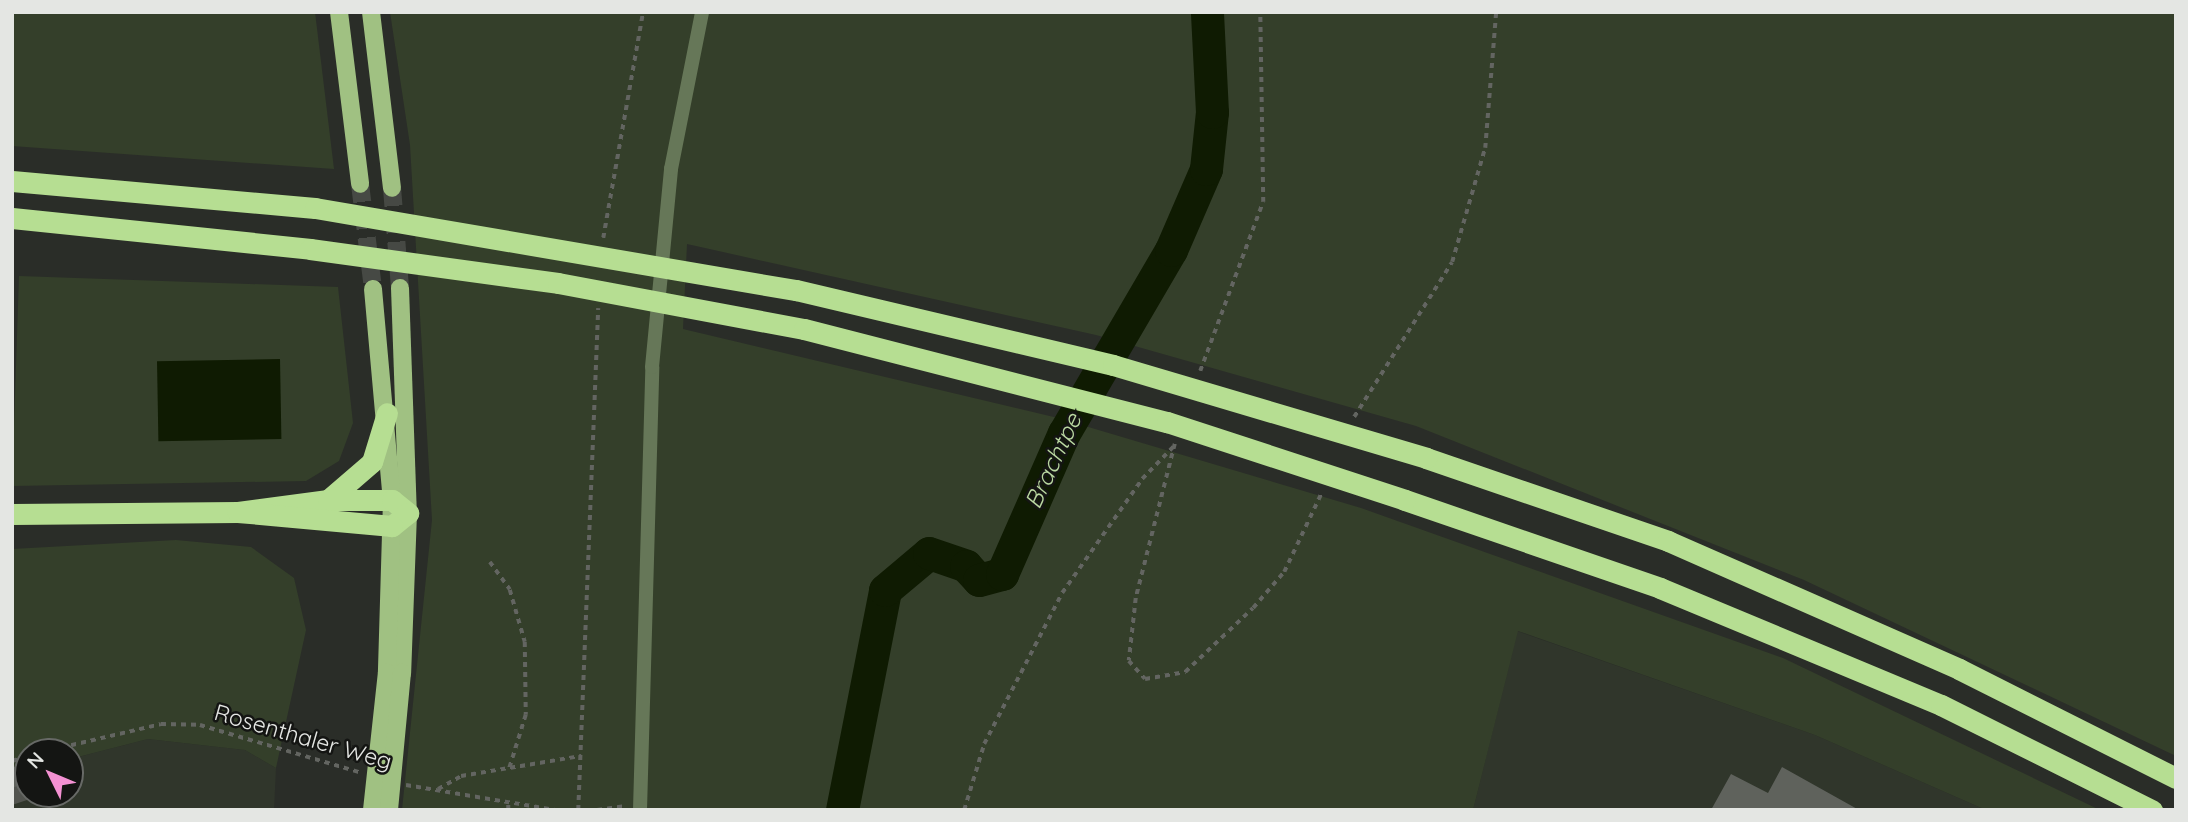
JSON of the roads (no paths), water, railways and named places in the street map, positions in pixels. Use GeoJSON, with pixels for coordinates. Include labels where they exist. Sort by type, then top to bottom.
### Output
{"type":"FeatureCollection","features":[{"type":"Feature","properties":{"kind":"highway"},"geometry":{"type":"LineString","coordinates":[[12,181],[315,208],[636,258],[823,296],[1113,365],[1426,458],[1668,541],[1959,668],[2176,778]]}},
{"type":"Feature","properties":{"kind":"highway"},"geometry":{"type":"LineString","coordinates":[[12,218],[310,249],[558,283],[831,335],[1167,422],[1405,500],[1685,598],[1941,705],[2152,810]]}},
{"type":"Feature","properties":{"kind":"highway"},"geometry":{"type":"LineString","coordinates":[[328,500],[372,462],[387,413]]}},
{"type":"Feature","properties":{"kind":"highway"},"geometry":{"type":"LineString","coordinates":[[238,512],[328,500],[397,513]]}},
{"type":"Feature","properties":{"kind":"highway"},"geometry":{"type":"LineString","coordinates":[[12,514],[397,513]]}},
{"type":"Feature","properties":{"kind":"main road"},"geometry":{"type":"LineString","coordinates":[[339,12],[360,184]]}},
{"type":"Feature","properties":{"kind":"main road"},"geometry":{"type":"LineString","coordinates":[[371,12],[392,188]]}},
{"type":"Feature","properties":{"kind":"main road"},"geometry":{"type":"LineString","coordinates":[[389,810],[394,673],[400,288]]}},
{"type":"Feature","properties":{"kind":"main road"},"geometry":{"type":"LineString","coordinates":[[373,289],[397,513]]}},
{"type":"Feature","properties":{"kind":"main road"},"geometry":{"type":"LineString","coordinates":[[372,810],[394,673]]}},
{"type":"Feature","properties":{"kind":"street"},"geometry":{"type":"LineString","coordinates":[[641,807],[652,367],[671,169],[702,12]]}},
{"type":"Feature","properties":{"kind":"waterway","name":"Brachtpe"},"geometry":{"type":"LineString","coordinates":[[842,810],[885,590],[929,553],[966,566],[979,580],[1002,574],[1064,433],[1171,250],[1206,169],[1212,112],[1207,12]]}},
{"type":"Feature","properties":{"kind":"tunnel"},"geometry":{"type":"LineString","coordinates":[[360,184],[373,289]]}},
{"type":"Feature","properties":{"kind":"tunnel"},"geometry":{"type":"LineString","coordinates":[[392,188],[400,288]]}}]}
